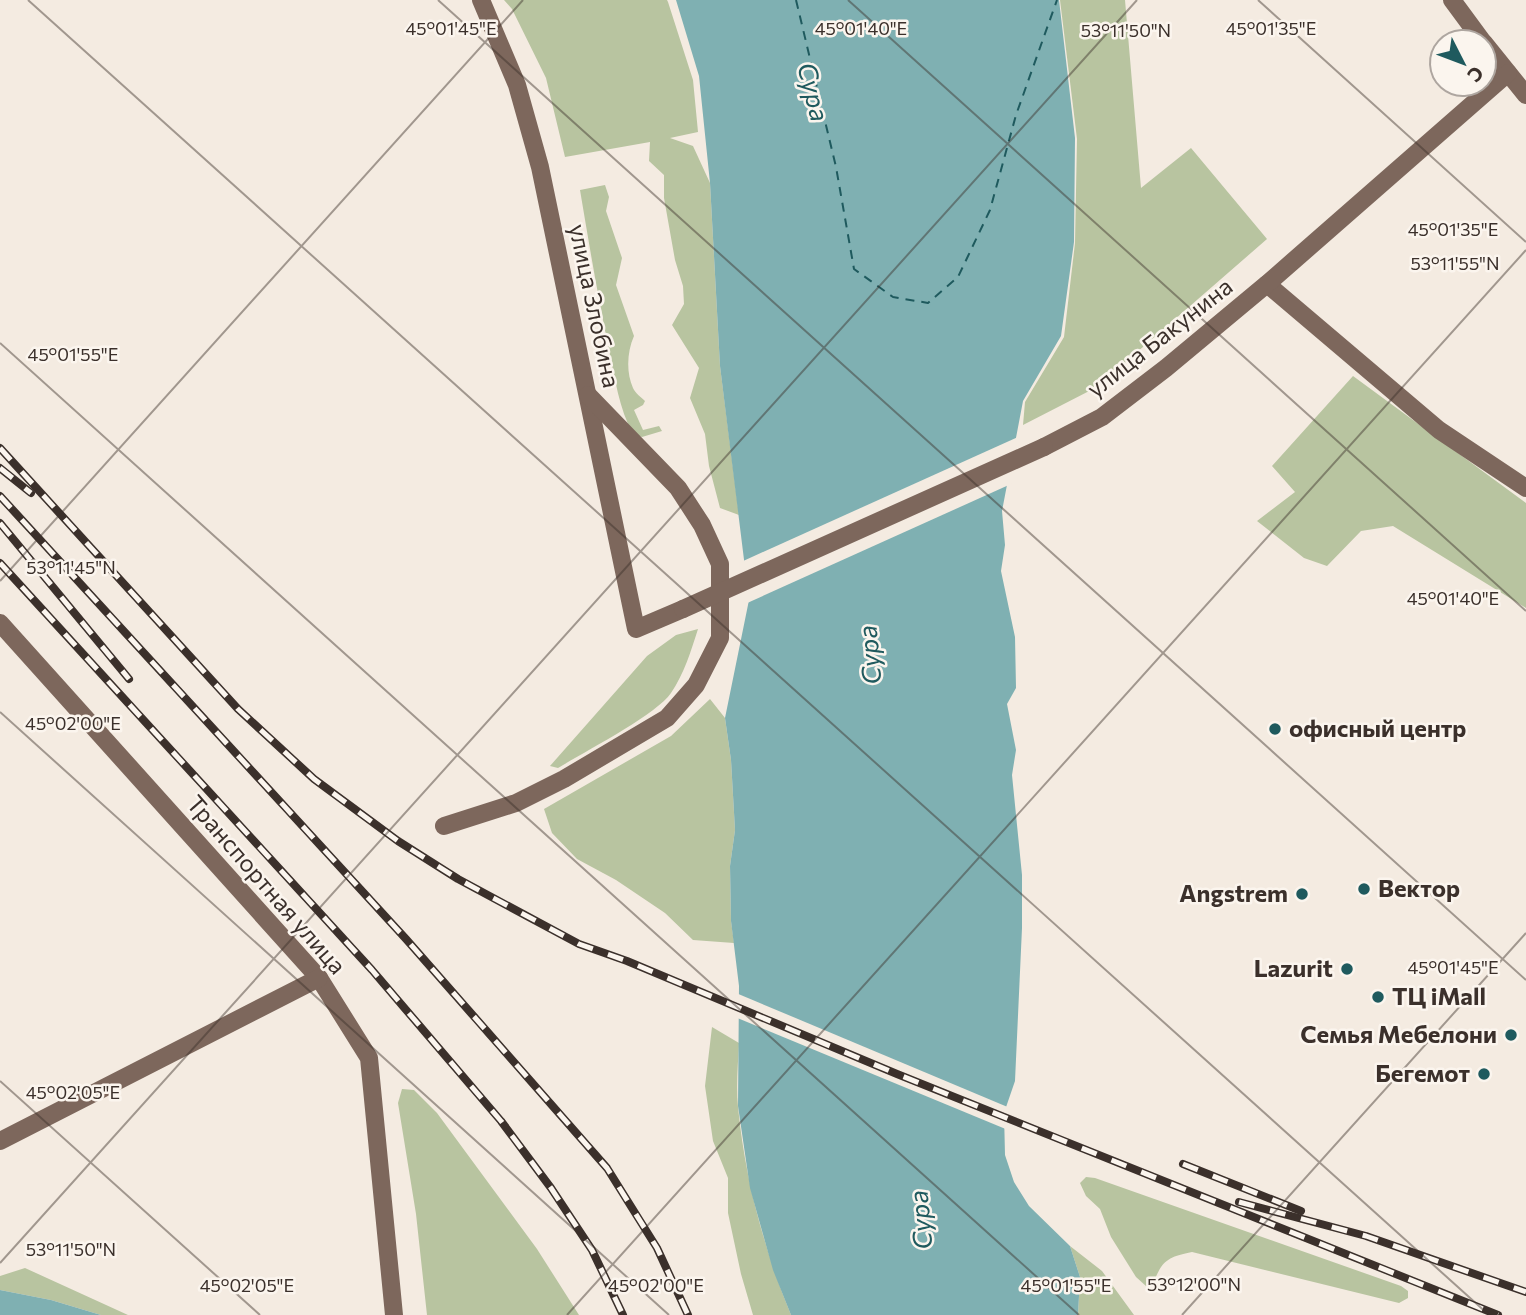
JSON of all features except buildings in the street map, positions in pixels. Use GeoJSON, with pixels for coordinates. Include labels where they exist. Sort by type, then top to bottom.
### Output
{"type":"FeatureCollection","features":[{"type":"Feature","properties":{"kind":"main road","name":"улица Злобина"},"geometry":{"type":"LineString","coordinates":[[481,0],[517,85],[540,167],[636,629]]}},
{"type":"Feature","properties":{"kind":"main road"},"geometry":{"type":"LineString","coordinates":[[1452,0],[1473,28]]}},
{"type":"Feature","properties":{"kind":"main road"},"geometry":{"type":"LineString","coordinates":[[1498,60],[1526,95]]}},
{"type":"Feature","properties":{"kind":"main road","name":"улица Бакунина"},"geometry":{"type":"LineString","coordinates":[[636,629],[1044,447],[1101,417],[1136,392],[1267,284],[1508,72]]}},
{"type":"Feature","properties":{"kind":"main road"},"geometry":{"type":"LineString","coordinates":[[1267,284],[1439,430],[1526,488]]}},
{"type":"Feature","properties":{"kind":"main road"},"geometry":{"type":"LineString","coordinates":[[444,826],[516,803],[564,779],[667,718],[696,685],[720,638],[720,564],[702,525],[678,488],[588,395]]}},
{"type":"Feature","properties":{"kind":"main road","name":"Транспортная улица"},"geometry":{"type":"LineString","coordinates":[[0,623],[319,978],[369,1058],[394,1315]]}},
{"type":"Feature","properties":{"kind":"main road"},"geometry":{"type":"LineString","coordinates":[[0,1141],[319,978]]}},
{"type":"Feature","properties":{"kind":"green space"},"geometry":{"type":"Polygon","coordinates":[[[504,0],[668,2],[693,80],[698,132],[670,138],[693,146],[710,183],[720,366],[739,515],[720,508],[709,466],[705,434],[690,398],[699,368],[672,325],[684,304],[683,286],[675,260],[664,198],[664,175],[649,161],[650,142],[565,157],[546,78],[512,9],[504,0]]]}},
{"type":"Feature","properties":{"kind":"green space"},"geometry":{"type":"Polygon","coordinates":[[[1060,0],[1125,0],[1141,188],[1191,148],[1267,239],[1097,387],[1023,425],[1025,402],[1064,337],[1075,243],[1077,139],[1060,0]]]}},
{"type":"Feature","properties":{"kind":"green space"},"geometry":{"type":"Polygon","coordinates":[[[605,185],[609,197],[606,211],[622,258],[616,285],[634,336],[629,355],[629,375],[634,390],[645,401],[634,410],[643,430],[659,426],[662,431],[642,437],[633,434],[618,393],[580,190],[605,185]]]}},
{"type":"Feature","properties":{"kind":"green space"},"geometry":{"type":"Polygon","coordinates":[[[1353,376],[1526,503],[1526,608],[1393,526],[1361,531],[1327,566],[1304,558],[1257,521],[1295,492],[1272,466],[1353,376]]]}},
{"type":"Feature","properties":{"kind":"green space"},"geometry":{"type":"Polygon","coordinates":[[[698,629],[680,678],[663,702],[636,722],[558,768],[550,766],[647,656],[676,635],[698,629]]]}},
{"type":"Feature","properties":{"kind":"green space"},"geometry":{"type":"Polygon","coordinates":[[[710,699],[725,718],[731,760],[735,830],[730,866],[734,943],[693,940],[665,913],[616,880],[577,859],[552,833],[544,809],[671,736],[710,699]]]}},
{"type":"Feature","properties":{"kind":"green space"},"geometry":{"type":"Polygon","coordinates":[[[712,1027],[739,1043],[737,1099],[745,1161],[764,1239],[791,1315],[753,1315],[741,1274],[728,1213],[728,1178],[713,1141],[705,1086],[712,1027]]]}},
{"type":"Feature","properties":{"kind":"green space"},"geometry":{"type":"Polygon","coordinates":[[[402,1089],[414,1090],[437,1113],[537,1249],[579,1315],[427,1315],[416,1214],[398,1103],[402,1089]]]}},
{"type":"Feature","properties":{"kind":"green space"},"geometry":{"type":"Polygon","coordinates":[[[1086,1177],[1401,1286],[1408,1291],[1408,1298],[1399,1303],[1192,1252],[1167,1261],[1153,1284],[1146,1286],[1136,1277],[1111,1237],[1100,1209],[1086,1196],[1080,1183],[1086,1177]]]}},
{"type":"Feature","properties":{"kind":"green space"},"geometry":{"type":"Polygon","coordinates":[[[1070,1246],[1102,1271],[1134,1315],[1078,1315],[1080,1277],[1070,1246]]]}},
{"type":"Feature","properties":{"kind":"green space"},"geometry":{"type":"Polygon","coordinates":[[[25,1268],[128,1315],[101,1315],[51,1300],[0,1290],[0,1276],[25,1268]]]}},
{"type":"Feature","properties":{"kind":"water","name":"Сура"},"geometry":{"type":"Polygon","coordinates":[[[676,0],[1059,0],[1075,138],[1074,242],[1061,336],[1023,401],[1002,511],[1005,545],[1001,571],[1015,637],[1016,688],[1007,704],[1016,750],[1012,775],[1022,875],[1015,1081],[1004,1113],[1005,1155],[1014,1182],[1029,1206],[1070,1246],[1080,1277],[1078,1315],[791,1315],[773,1270],[750,1188],[738,1106],[739,986],[731,921],[730,866],[735,830],[731,760],[725,718],[749,600],[720,366],[710,183],[699,76],[676,0]]]}},
{"type":"Feature","properties":{"kind":"water"},"geometry":{"type":"Polygon","coordinates":[[[0,1290],[51,1300],[101,1315],[0,1315],[0,1290]]]}},
{"type":"Feature","properties":{"kind":"pier"},"geometry":{"type":"Polygon","coordinates":[[[1020,436],[1011,484],[745,604],[741,562],[1020,436]]]}},
{"type":"Feature","properties":{"kind":"pier"},"geometry":{"type":"Polygon","coordinates":[[[736,993],[1010,1108],[1008,1130],[735,1017],[736,993]]]}},
{"type":"Feature","properties":{"kind":"ferry route"},"geometry":{"type":"LineString","coordinates":[[796,0],[836,167],[854,269],[893,297],[928,303],[958,277],[990,210],[1016,115],[1057,0]]}},
{"type":"Feature","properties":{"kind":"railway"},"geometry":{"type":"LineString","coordinates":[[0,448],[238,709],[314,779],[398,841],[458,879],[579,944],[627,961],[897,1074],[1498,1315]]}},
{"type":"Feature","properties":{"kind":"railway"},"geometry":{"type":"LineString","coordinates":[[0,468],[31,493]]}},
{"type":"Feature","properties":{"kind":"railway"},"geometry":{"type":"LineString","coordinates":[[0,496],[406,939],[607,1168],[657,1248],[688,1315]]}},
{"type":"Feature","properties":{"kind":"railway"},"geometry":{"type":"LineString","coordinates":[[0,523],[129,679]]}},
{"type":"Feature","properties":{"kind":"railway"},"geometry":{"type":"LineString","coordinates":[[0,563],[372,970],[501,1121],[551,1188],[592,1250],[623,1315]]}},
{"type":"Feature","properties":{"kind":"railway"},"geometry":{"type":"LineString","coordinates":[[1183,1164],[1301,1211]]}},
{"type":"Feature","properties":{"kind":"railway"},"geometry":{"type":"LineString","coordinates":[[1239,1202],[1366,1236],[1526,1292]]}},
{"type":"Feature","properties":{"kind":"place","name":"офисный центр"},"geometry":{"type":"Point","coordinates":[1275,729]}},
{"type":"Feature","properties":{"kind":"place","name":"Вектор"},"geometry":{"type":"Point","coordinates":[1364,889]}},
{"type":"Feature","properties":{"kind":"place","name":"Angstrem"},"geometry":{"type":"Point","coordinates":[1302,894]}},
{"type":"Feature","properties":{"kind":"place","name":"Lazurit"},"geometry":{"type":"Point","coordinates":[1347,969]}},
{"type":"Feature","properties":{"kind":"place","name":"ТЦ iMall"},"geometry":{"type":"Point","coordinates":[1378,997]}},
{"type":"Feature","properties":{"kind":"place","name":"Семья Мебелони"},"geometry":{"type":"Point","coordinates":[1511,1035]}},
{"type":"Feature","properties":{"kind":"place","name":"Бегемот"},"geometry":{"type":"Point","coordinates":[1484,1074]}}]}
